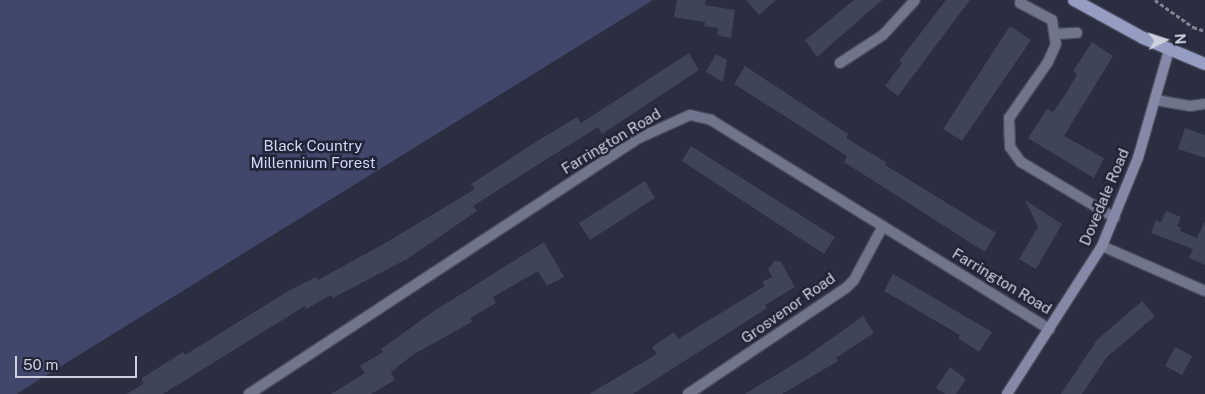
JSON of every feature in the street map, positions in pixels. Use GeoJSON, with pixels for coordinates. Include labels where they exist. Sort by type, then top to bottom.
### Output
{"type":"FeatureCollection","features":[{"type":"Feature","properties":{"kind":"main road"},"geometry":{"type":"LineString","coordinates":[[1074,0],[1169,50],[1205,64]]}},
{"type":"Feature","properties":{"kind":"street"},"geometry":{"type":"LineString","coordinates":[[840,63],[883,35],[915,0]]}},
{"type":"Feature","properties":{"kind":"street"},"geometry":{"type":"LineString","coordinates":[[1020,3],[1052,20],[1056,44],[1048,62],[1009,118],[1010,147],[1021,162],[1115,218]]}},
{"type":"Feature","properties":{"kind":"street"},"geometry":{"type":"LineString","coordinates":[[1055,34],[1077,33]]}},
{"type":"Feature","properties":{"kind":"street","name":"Dovedale Road"},"geometry":{"type":"LineString","coordinates":[[1007,394],[1102,246],[1115,218],[1156,100],[1169,50]]}},
{"type":"Feature","properties":{"kind":"street"},"geometry":{"type":"LineString","coordinates":[[1156,100],[1190,106],[1205,104]]}},
{"type":"Feature","properties":{"kind":"street","name":"Farrington Road"},"geometry":{"type":"LineString","coordinates":[[249,394],[639,138],[690,115],[711,120],[1050,329]]}},
{"type":"Feature","properties":{"kind":"street","name":"Grosvenor Road"},"geometry":{"type":"LineString","coordinates":[[688,394],[846,288],[854,280],[884,226]]}},
{"type":"Feature","properties":{"kind":"street"},"geometry":{"type":"LineString","coordinates":[[1102,246],[1205,291]]}},
{"type":"Feature","properties":{"kind":"path"},"geometry":{"type":"LineString","coordinates":[[1155,0],[1193,27],[1205,30]]}},
{"type":"Feature","properties":{"kind":"green space","name":"Black Country Millennium Forest"},"geometry":{"type":"Polygon","coordinates":[[[0,0],[653,0],[16,394],[0,394],[0,0]]]}},
{"type":"Feature","properties":{"kind":"building"},"geometry":{"type":"Polygon","coordinates":[[[677,0],[706,0],[705,5],[735,10],[731,38],[717,35],[718,28],[704,26],[705,22],[674,17],[677,0]]]}},
{"type":"Feature","properties":{"kind":"building"},"geometry":{"type":"Polygon","coordinates":[[[746,0],[776,0],[759,15],[746,0]]]}},
{"type":"Feature","properties":{"kind":"building"},"geometry":{"type":"Polygon","coordinates":[[[854,0],[882,0],[817,57],[805,40],[854,0]]]}},
{"type":"Feature","properties":{"kind":"building"},"geometry":{"type":"Polygon","coordinates":[[[946,0],[970,0],[898,96],[885,86],[902,63],[899,61],[946,0]]]}},
{"type":"Feature","properties":{"kind":"building"},"geometry":{"type":"Polygon","coordinates":[[[1010,26],[1031,40],[962,141],[943,129],[1010,26]]]}},
{"type":"Feature","properties":{"kind":"building"},"geometry":{"type":"Polygon","coordinates":[[[1092,42],[1113,56],[1064,136],[1104,158],[1094,178],[1028,138],[1047,109],[1053,112],[1067,92],[1077,74],[1073,71],[1092,42]]]}},
{"type":"Feature","properties":{"kind":"building"},"geometry":{"type":"Polygon","coordinates":[[[689,53],[699,70],[602,134],[598,127],[473,206],[477,211],[407,259],[333,298],[331,295],[306,309],[305,306],[163,394],[127,394],[144,383],[141,379],[183,352],[185,355],[290,290],[316,277],[318,280],[387,242],[475,189],[471,184],[539,140],[577,117],[581,123],[689,53]]]}},
{"type":"Feature","properties":{"kind":"building"},"geometry":{"type":"Polygon","coordinates":[[[716,54],[727,60],[723,82],[706,72],[716,54]]]}},
{"type":"Feature","properties":{"kind":"building"},"geometry":{"type":"Polygon","coordinates":[[[745,66],[848,134],[846,138],[887,163],[885,165],[996,233],[985,252],[844,162],[847,156],[734,84],[745,66]]]}},
{"type":"Feature","properties":{"kind":"building"},"geometry":{"type":"Polygon","coordinates":[[[1185,128],[1205,135],[1205,158],[1178,149],[1185,128]]]}},
{"type":"Feature","properties":{"kind":"building"},"geometry":{"type":"Polygon","coordinates":[[[691,146],[835,237],[824,254],[682,161],[691,146]]]}},
{"type":"Feature","properties":{"kind":"building"},"geometry":{"type":"Polygon","coordinates":[[[645,181],[655,198],[590,240],[579,223],[645,181]]]}},
{"type":"Feature","properties":{"kind":"building"},"geometry":{"type":"Polygon","coordinates":[[[1025,200],[1062,224],[1036,269],[1019,259],[1038,227],[1025,200]]]}},
{"type":"Feature","properties":{"kind":"building"},"geometry":{"type":"Polygon","coordinates":[[[1166,211],[1181,217],[1177,226],[1181,228],[1180,231],[1197,238],[1205,221],[1205,265],[1189,258],[1193,249],[1151,233],[1156,220],[1161,222],[1166,211]]]}},
{"type":"Feature","properties":{"kind":"building"},"geometry":{"type":"Polygon","coordinates":[[[544,242],[564,277],[547,286],[538,271],[493,297],[496,303],[470,318],[472,322],[414,354],[391,372],[395,380],[371,394],[331,394],[365,373],[360,366],[383,352],[381,349],[434,311],[544,242]]]}},
{"type":"Feature","properties":{"kind":"building"},"geometry":{"type":"Polygon","coordinates":[[[775,260],[781,262],[795,287],[765,305],[767,308],[633,394],[589,394],[657,354],[652,347],[674,332],[678,339],[765,286],[762,282],[772,277],[768,269],[775,260]]]}},
{"type":"Feature","properties":{"kind":"building"},"geometry":{"type":"Polygon","coordinates":[[[893,274],[992,332],[979,352],[958,338],[960,335],[884,291],[893,274]]]}},
{"type":"Feature","properties":{"kind":"building"},"geometry":{"type":"Polygon","coordinates":[[[1142,301],[1155,316],[1107,357],[1082,394],[1061,394],[1097,340],[1142,301]]]}},
{"type":"Feature","properties":{"kind":"building"},"geometry":{"type":"Polygon","coordinates":[[[863,316],[874,333],[836,358],[838,361],[782,394],[745,394],[807,356],[863,316]]]}},
{"type":"Feature","properties":{"kind":"building"},"geometry":{"type":"Polygon","coordinates":[[[1175,347],[1192,356],[1182,375],[1165,366],[1175,347]]]}},
{"type":"Feature","properties":{"kind":"building"},"geometry":{"type":"Polygon","coordinates":[[[950,367],[966,379],[956,394],[945,394],[936,388],[950,367]]]}}]}
